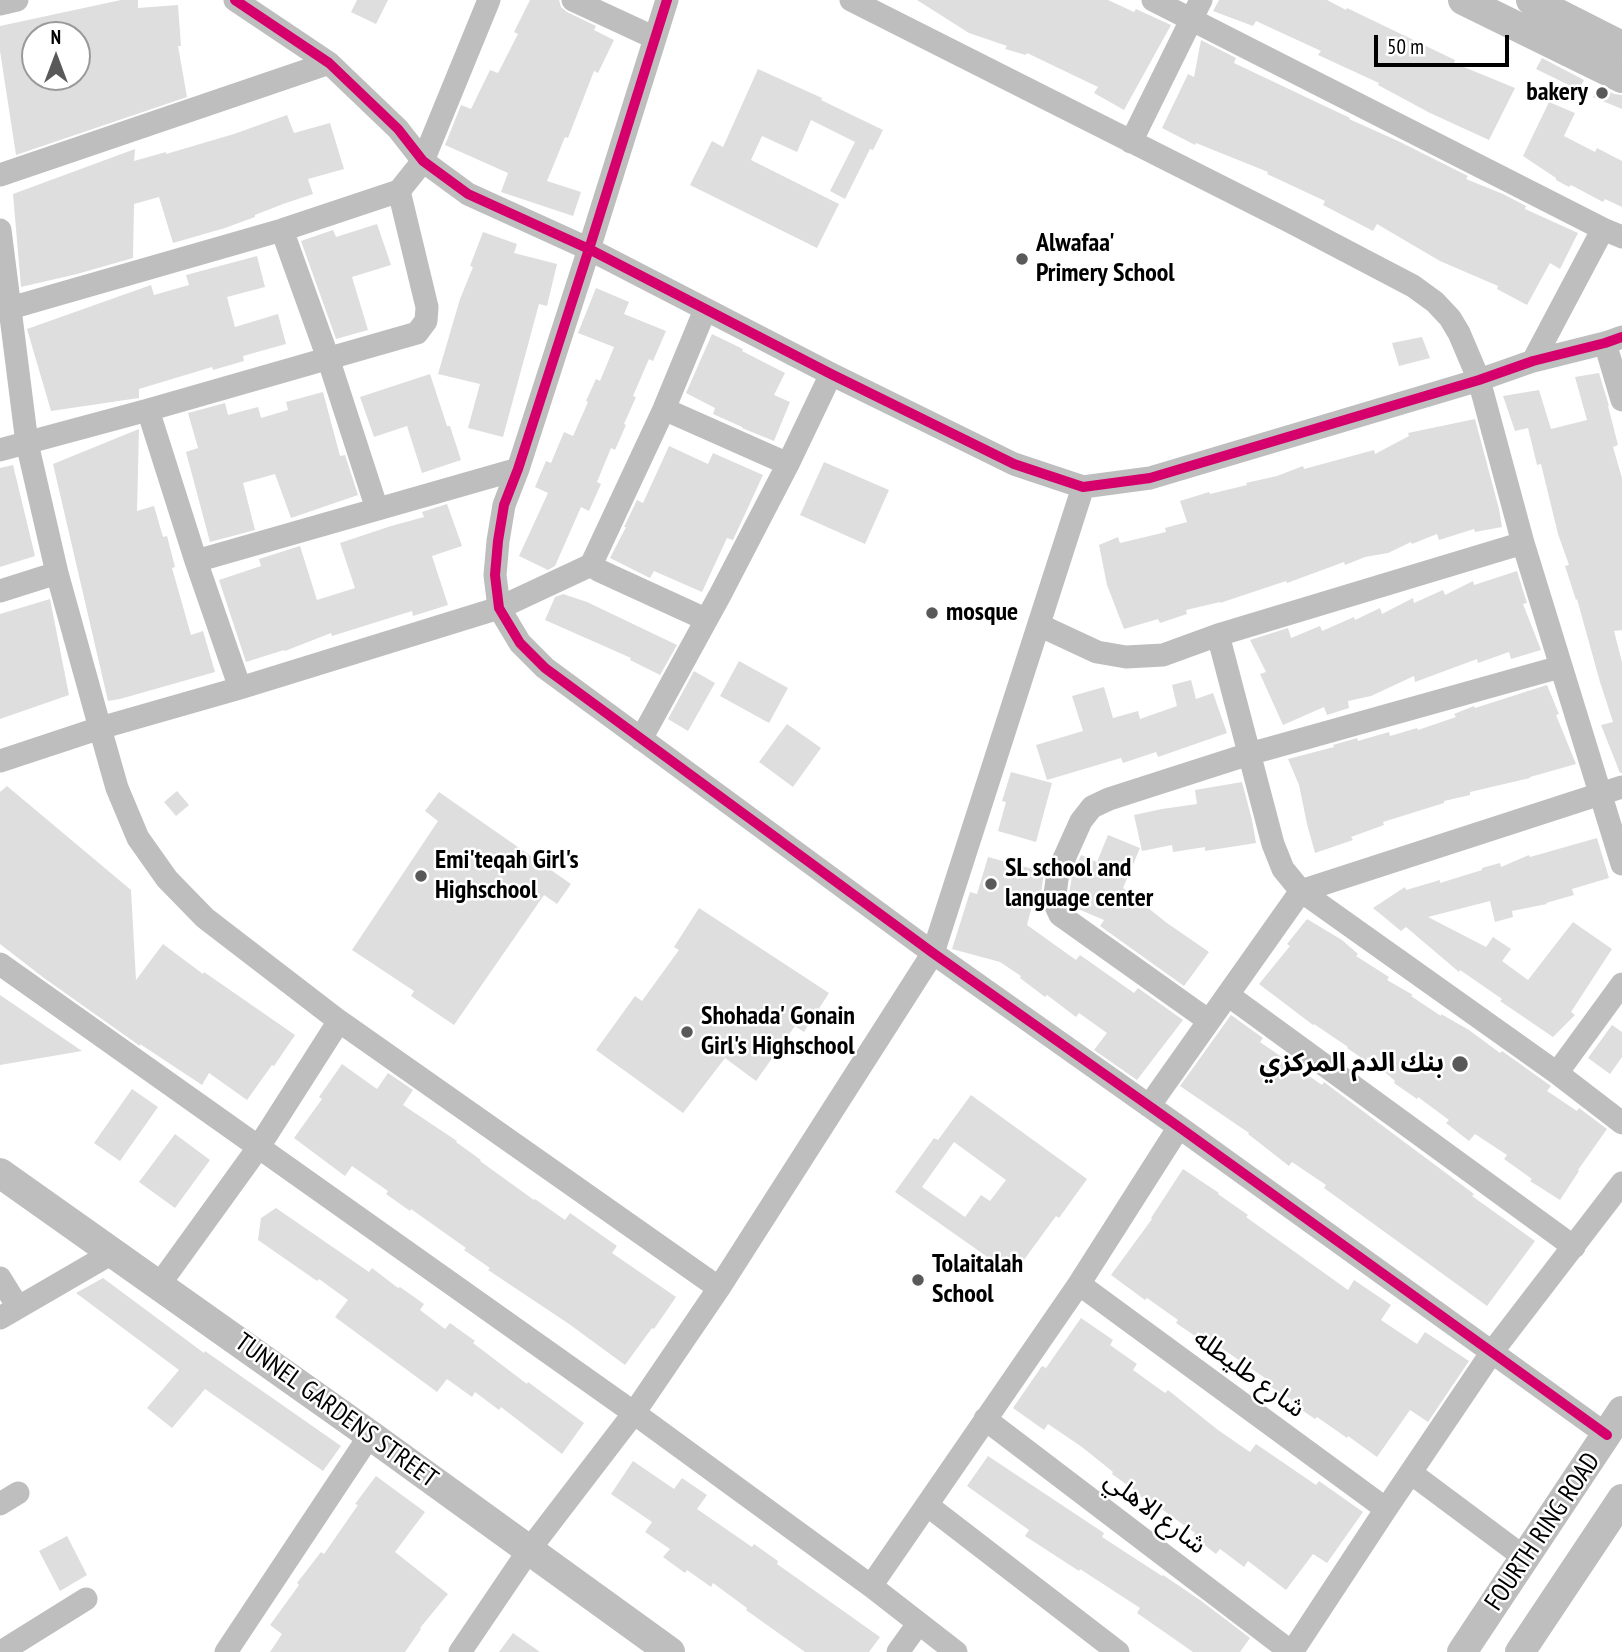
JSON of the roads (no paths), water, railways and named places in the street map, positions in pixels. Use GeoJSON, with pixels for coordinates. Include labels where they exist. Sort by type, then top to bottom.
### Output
{"type":"FeatureCollection","features":[{"type":"Feature","properties":{"kind":"main road"},"geometry":{"type":"LineString","coordinates":[[1463,0],[1622,78]]}},
{"type":"Feature","properties":{"kind":"main road"},"geometry":{"type":"LineString","coordinates":[[1532,0],[1622,46]]}},
{"type":"Feature","properties":{"kind":"main road","name":"TUNNEL GARDENS STREET"},"geometry":{"type":"LineString","coordinates":[[0,1173],[670,1652]]}},
{"type":"Feature","properties":{"kind":"main road","name":"FOURTH RING ROAD"},"geometry":{"type":"LineString","coordinates":[[1462,1652],[1614,1423]]}},
{"type":"Feature","properties":{"kind":"main road","name":"FOURTH RING ROAD"},"geometry":{"type":"LineString","coordinates":[[1520,1652],[1622,1499]]}},
{"type":"Feature","properties":{"kind":"street"},"geometry":{"type":"LineString","coordinates":[[0,4],[17,0]]}},
{"type":"Feature","properties":{"kind":"street"},"geometry":{"type":"LineString","coordinates":[[235,0],[329,63],[398,129],[423,161],[468,194],[589,249],[1014,464],[1083,487],[1150,478],[1479,380],[1533,361],[1614,340],[1622,400]]}},
{"type":"Feature","properties":{"kind":"street"},"geometry":{"type":"LineString","coordinates":[[4,310],[282,230],[399,191],[423,161],[489,0]]}},
{"type":"Feature","properties":{"kind":"street"},"geometry":{"type":"LineString","coordinates":[[573,0],[655,38]]}},
{"type":"Feature","properties":{"kind":"street"},"geometry":{"type":"LineString","coordinates":[[667,0],[518,469],[504,505],[495,575],[499,608],[520,643],[545,668],[933,953],[1492,1352],[1614,1423]]}},
{"type":"Feature","properties":{"kind":"street"},"geometry":{"type":"LineString","coordinates":[[851,0],[1289,220],[1413,286],[1435,302],[1450,318],[1459,332],[1479,380],[1523,543],[1622,864]]}},
{"type":"Feature","properties":{"kind":"street"},"geometry":{"type":"LineString","coordinates":[[1153,0],[1196,9],[1612,233],[1533,361]]}},
{"type":"Feature","properties":{"kind":"street"},"geometry":{"type":"LineString","coordinates":[[1131,142],[1196,9]]}},
{"type":"Feature","properties":{"kind":"street"},"geometry":{"type":"LineString","coordinates":[[0,176],[329,63]]}},
{"type":"Feature","properties":{"kind":"street"},"geometry":{"type":"LineString","coordinates":[[0,450],[417,332],[426,321],[427,307],[399,191]]}},
{"type":"Feature","properties":{"kind":"street"},"geometry":{"type":"LineString","coordinates":[[0,230],[4,310],[27,443],[57,573],[100,728],[117,788],[138,838],[167,878],[205,918],[339,1021],[719,1289]]}},
{"type":"Feature","properties":{"kind":"street"},"geometry":{"type":"LineString","coordinates":[[282,230],[328,358],[377,509]]}},
{"type":"Feature","properties":{"kind":"street"},"geometry":{"type":"LineString","coordinates":[[0,761],[100,728],[499,608],[591,565],[664,409],[705,310]]}},
{"type":"Feature","properties":{"kind":"street"},"geometry":{"type":"LineString","coordinates":[[641,739],[788,464],[831,373]]}},
{"type":"Feature","properties":{"kind":"street"},"geometry":{"type":"LineString","coordinates":[[664,409],[788,464]]}},
{"type":"Feature","properties":{"kind":"street"},"geometry":{"type":"LineString","coordinates":[[148,410],[240,688]]}},
{"type":"Feature","properties":{"kind":"street"},"geometry":{"type":"LineString","coordinates":[[196,561],[518,469]]}},
{"type":"Feature","properties":{"kind":"street"},"geometry":{"type":"LineString","coordinates":[[460,1652],[530,1550],[634,1413],[719,1289],[933,953],[1083,487]]}},
{"type":"Feature","properties":{"kind":"street"},"geometry":{"type":"LineString","coordinates":[[1039,625],[1097,652],[1126,657],[1163,654],[1523,543]]}},
{"type":"Feature","properties":{"kind":"street"},"geometry":{"type":"LineString","coordinates":[[591,565],[705,619]]}},
{"type":"Feature","properties":{"kind":"street"},"geometry":{"type":"LineString","coordinates":[[0,591],[57,573]]}},
{"type":"Feature","properties":{"kind":"street"},"geometry":{"type":"LineString","coordinates":[[1218,635],[1273,844],[1283,869],[1301,891],[1557,1073],[1622,1124]]}},
{"type":"Feature","properties":{"kind":"street"},"geometry":{"type":"LineString","coordinates":[[1209,1021],[1060,915],[1054,902],[1058,872],[1081,821],[1092,807],[1109,799],[1250,754],[1560,667]]}},
{"type":"Feature","properties":{"kind":"street"},"geometry":{"type":"LineString","coordinates":[[1149,1106],[1301,891],[1622,787]]}},
{"type":"Feature","properties":{"kind":"street"},"geometry":{"type":"LineString","coordinates":[[0,964],[634,1413],[871,1586],[956,1652]]}},
{"type":"Feature","properties":{"kind":"street"},"geometry":{"type":"LineString","coordinates":[[1557,1073],[1622,984]]}},
{"type":"Feature","properties":{"kind":"street"},"geometry":{"type":"LineString","coordinates":[[1228,995],[1574,1247]]}},
{"type":"Feature","properties":{"kind":"street"},"geometry":{"type":"LineString","coordinates":[[159,1285],[258,1148],[339,1021]]}},
{"type":"Feature","properties":{"kind":"street"},"geometry":{"type":"LineString","coordinates":[[871,1586],[1079,1284],[1179,1127]]}},
{"type":"Feature","properties":{"kind":"street"},"geometry":{"type":"LineString","coordinates":[[1292,1652],[1492,1352],[1622,1183]]}},
{"type":"Feature","properties":{"kind":"street"},"geometry":{"type":"LineString","coordinates":[[0,1278],[9,1313],[112,1253]]}},
{"type":"Feature","properties":{"kind":"street","name":"شارع طليطله"},"geometry":{"type":"LineString","coordinates":[[1079,1284],[1386,1508]]}},
{"type":"Feature","properties":{"kind":"street","name":"شارع الاهلي"},"geometry":{"type":"LineString","coordinates":[[985,1419],[1292,1652]]}},
{"type":"Feature","properties":{"kind":"street"},"geometry":{"type":"LineString","coordinates":[[226,1652],[370,1435]]}},
{"type":"Feature","properties":{"kind":"street"},"geometry":{"type":"LineString","coordinates":[[1411,1473],[1525,1558]]}},
{"type":"Feature","properties":{"kind":"street"},"geometry":{"type":"LineString","coordinates":[[927,1505],[1109,1649]]}},
{"type":"Feature","properties":{"kind":"street"},"geometry":{"type":"LineString","coordinates":[[1,1652],[86,1599]]}},
{"type":"Feature","properties":{"kind":"street"},"geometry":{"type":"LineString","coordinates":[[898,1652],[918,1623]]}},
{"type":"Feature","properties":{"kind":"place","name":"bakery"},"geometry":{"type":"Point","coordinates":[1602,93]}},
{"type":"Feature","properties":{"kind":"place","name":"Alwafaa' Primery School"},"geometry":{"type":"Point","coordinates":[1022,259]}},
{"type":"Feature","properties":{"kind":"place","name":"mosque"},"geometry":{"type":"Point","coordinates":[932,613]}},
{"type":"Feature","properties":{"kind":"place","name":"Emi'teqah Girl's Highschool"},"geometry":{"type":"Point","coordinates":[421,876]}},
{"type":"Feature","properties":{"kind":"place","name":"SL school and language center"},"geometry":{"type":"Point","coordinates":[991,884]}},
{"type":"Feature","properties":{"kind":"place","name":"Shohada' Gonain Girl's Highschool"},"geometry":{"type":"Point","coordinates":[687,1032]}},
{"type":"Feature","properties":{"kind":"place","name":"بنك الدم المركزي"},"geometry":{"type":"Point","coordinates":[1460,1064]}},
{"type":"Feature","properties":{"kind":"place","name":"Tolaitalah School"},"geometry":{"type":"Point","coordinates":[918,1280]}}]}
